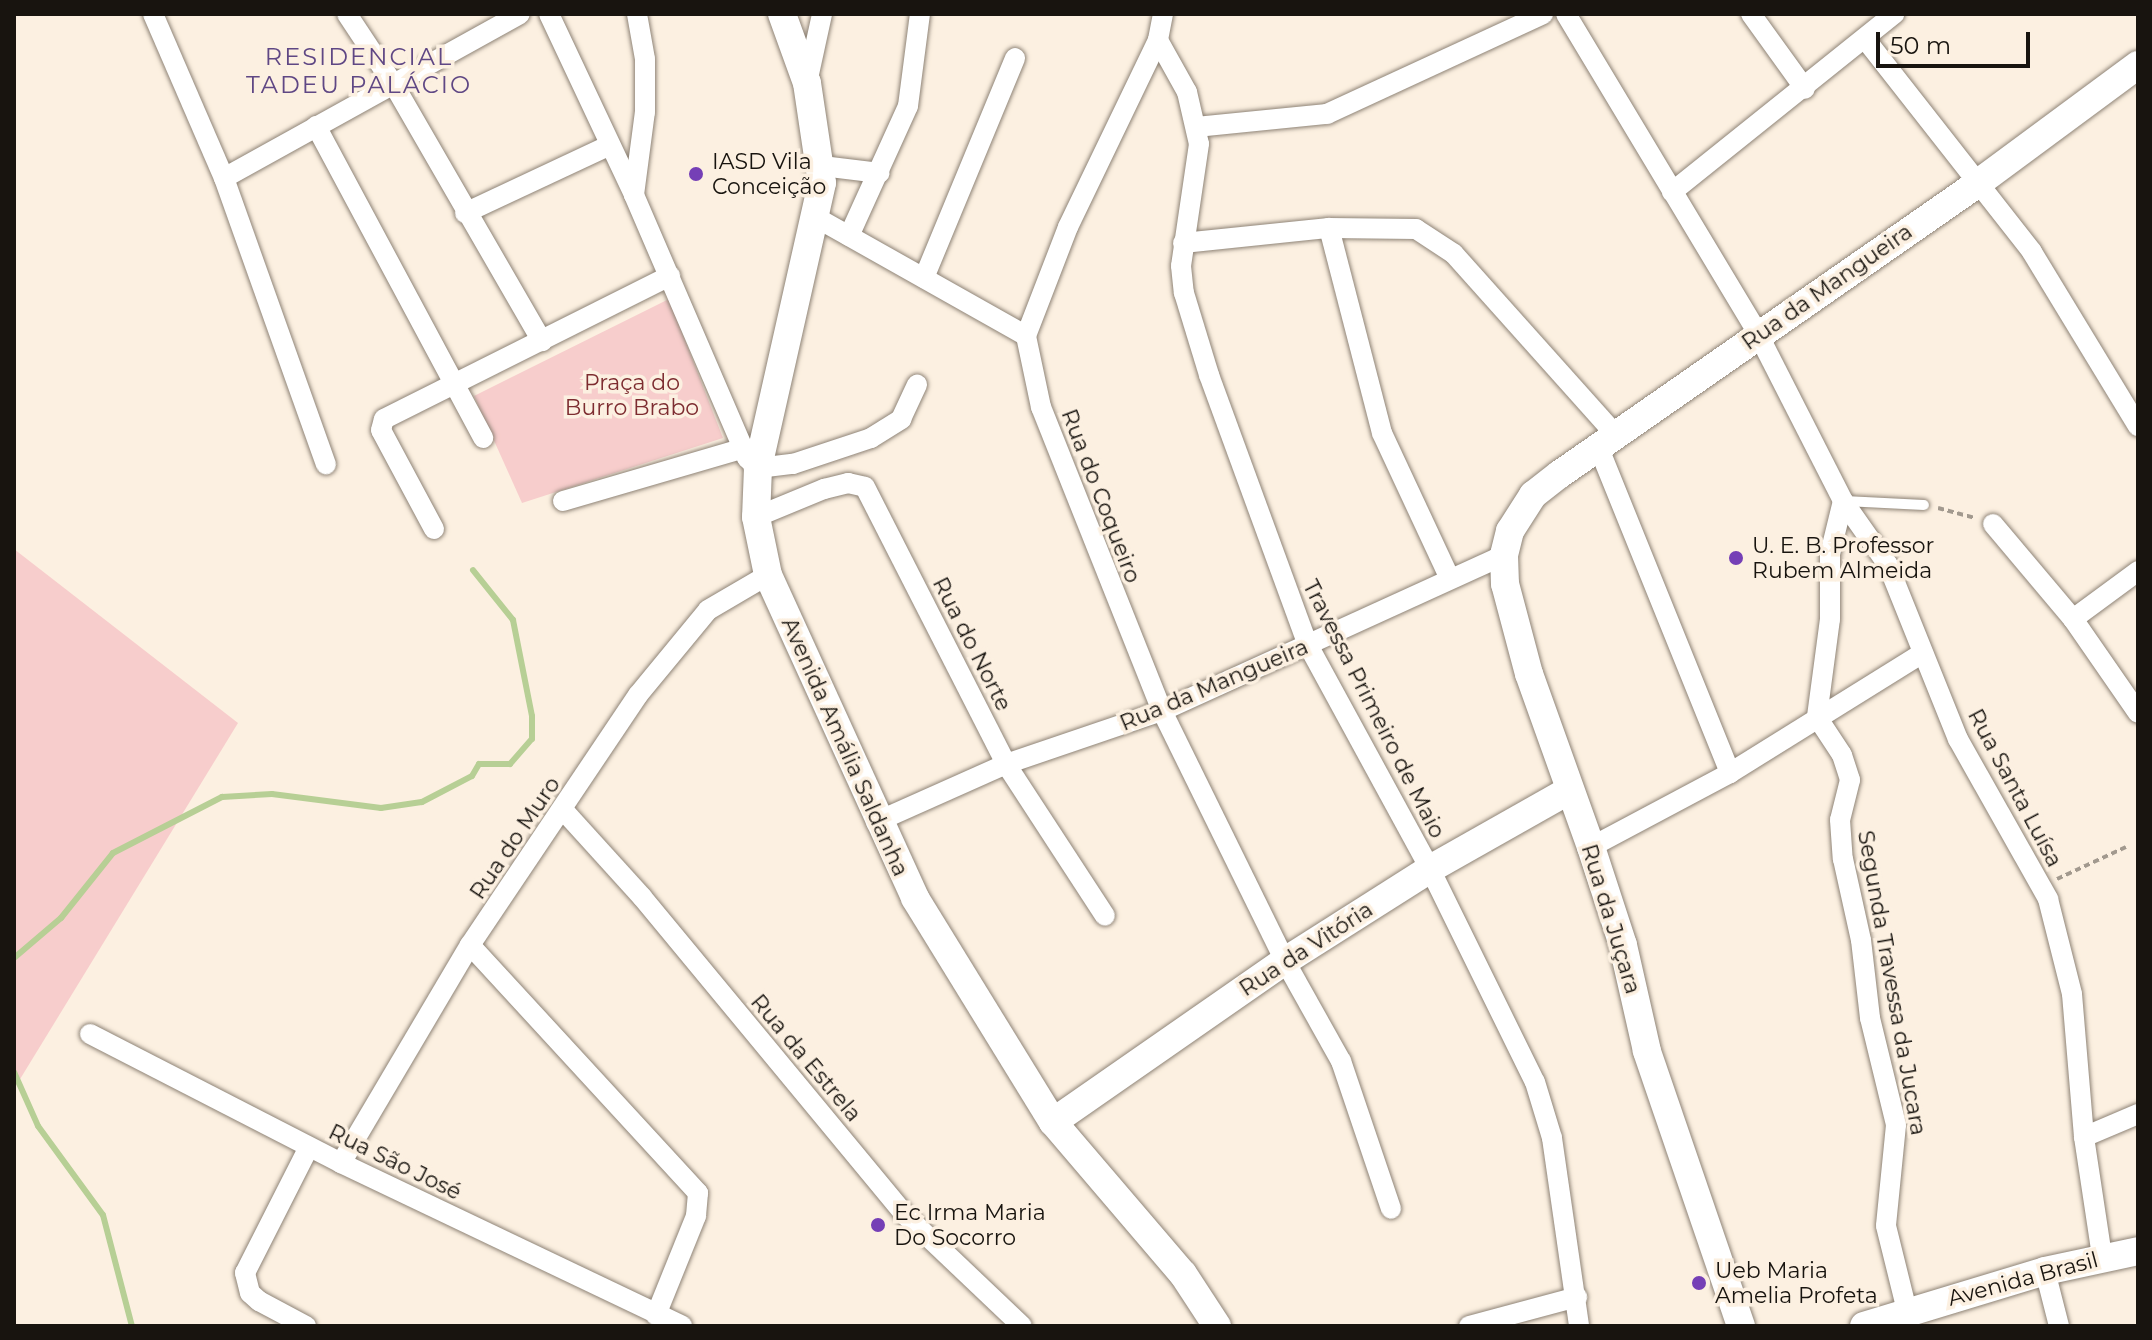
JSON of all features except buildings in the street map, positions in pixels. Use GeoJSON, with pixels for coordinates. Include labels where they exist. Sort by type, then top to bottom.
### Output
{"type":"FeatureCollection","features":[{"type":"Feature","properties":{"kind":"street"},"geometry":{"type":"LineString","coordinates":[[153,14],[224,178],[326,464]]}},
{"type":"Feature","properties":{"kind":"street"},"geometry":{"type":"LineString","coordinates":[[347,14],[394,85],[465,213],[542,341]]}},
{"type":"Feature","properties":{"kind":"street"},"geometry":{"type":"LineString","coordinates":[[224,178],[520,14]]}},
{"type":"Feature","properties":{"kind":"street"},"geometry":{"type":"LineString","coordinates":[[549,14],[634,195],[749,458]]}},
{"type":"Feature","properties":{"kind":"street"},"geometry":{"type":"LineString","coordinates":[[634,195],[645,112],[645,59],[637,14]]}},
{"type":"Feature","properties":{"kind":"street","name":"Avenida Amália Saldanha"},"geometry":{"type":"LineString","coordinates":[[782,14],[807,83],[822,166],[817,218],[749,458],[756,517],[768,575],[876,822],[915,898],[1053,1122],[1183,1274],[1217,1326]]}},
{"type":"Feature","properties":{"kind":"street","name":"Avenida Amália Saldanha"},"geometry":{"type":"LineString","coordinates":[[807,83],[822,14]]}},
{"type":"Feature","properties":{"kind":"street"},"geometry":{"type":"LineString","coordinates":[[849,236],[908,106],[920,14]]}},
{"type":"Feature","properties":{"kind":"street"},"geometry":{"type":"LineString","coordinates":[[817,218],[1026,336],[1068,227],[1158,40],[1163,14]]}},
{"type":"Feature","properties":{"kind":"street"},"geometry":{"type":"LineString","coordinates":[[1196,127],[1327,114],[1543,14]]}},
{"type":"Feature","properties":{"kind":"street","name":"Rua Santa Luísa"},"geometry":{"type":"LineString","coordinates":[[1566,14],[1758,334],[1843,501],[1888,565],[1958,739],[2040,886],[2061,934],[2072,994],[2084,1137],[2102,1256]]}},
{"type":"Feature","properties":{"kind":"street"},"geometry":{"type":"LineString","coordinates":[[1751,14],[1805,89]]}},
{"type":"Feature","properties":{"kind":"street"},"geometry":{"type":"LineString","coordinates":[[1672,192],[1805,89],[1894,14]]}},
{"type":"Feature","properties":{"kind":"street","name":"Travessa Primeiro de Maio"},"geometry":{"type":"LineString","coordinates":[[1158,40],[1187,92],[1196,127],[1199,162],[1183,243],[1184,293],[1209,375],[1308,645],[1430,869],[1535,1082],[1552,1138],[1579,1326]]}},
{"type":"Feature","properties":{"kind":"street"},"geometry":{"type":"LineString","coordinates":[[1866,40],[2077,319],[2138,426]]}},
{"type":"Feature","properties":{"kind":"street"},"geometry":{"type":"LineString","coordinates":[[924,278],[1015,58]]}},
{"type":"Feature","properties":{"kind":"street","name":"Rua da Mangueira"},"geometry":{"type":"LineString","coordinates":[[1519,512],[1533,495],[1606,440],[1977,184],[2138,65]]}},
{"type":"Feature","properties":{"kind":"street"},"geometry":{"type":"LineString","coordinates":[[316,126],[483,438]]}},
{"type":"Feature","properties":{"kind":"street"},"geometry":{"type":"LineString","coordinates":[[465,213],[610,145]]}},
{"type":"Feature","properties":{"kind":"street"},"geometry":{"type":"LineString","coordinates":[[822,166],[880,173]]}},
{"type":"Feature","properties":{"kind":"street"},"geometry":{"type":"LineString","coordinates":[[1183,243],[1329,228],[1399,225],[1430,237],[1454,254],[1606,440],[1730,773]]}},
{"type":"Feature","properties":{"kind":"street"},"geometry":{"type":"LineString","coordinates":[[1329,228],[1382,433],[1450,579]]}},
{"type":"Feature","properties":{"kind":"street"},"geometry":{"type":"LineString","coordinates":[[434,529],[381,425],[393,413],[670,276]]}},
{"type":"Feature","properties":{"kind":"street","name":"Rua do Coqueiro"},"geometry":{"type":"LineString","coordinates":[[1026,336],[1041,407],[1162,711],[1285,961],[1341,1061],[1391,1209]]}},
{"type":"Feature","properties":{"kind":"street"},"geometry":{"type":"LineString","coordinates":[[563,501],[749,458],[831,454],[889,430],[901,419],[917,384]]}},
{"type":"Feature","properties":{"kind":"street","name":"Rua do Norte"},"geometry":{"type":"LineString","coordinates":[[756,517],[824,489],[848,483],[865,487],[1006,764],[1105,916]]}},
{"type":"Feature","properties":{"kind":"street"},"geometry":{"type":"LineString","coordinates":[[1817,717],[1830,619],[1830,554],[1843,501]]}},
{"type":"Feature","properties":{"kind":"street","name":"Rua da Juçara"},"geometry":{"type":"LineString","coordinates":[[1519,512],[1504,555],[1505,584],[1529,674],[1623,945],[1647,1051],[1741,1326]]}},
{"type":"Feature","properties":{"kind":"street"},"geometry":{"type":"LineString","coordinates":[[1993,524],[2073,619],[2138,713]]}},
{"type":"Feature","properties":{"kind":"street","name":"Rua da Mangueira"},"geometry":{"type":"LineString","coordinates":[[876,822],[1006,764],[1162,711],[1504,555]]}},
{"type":"Feature","properties":{"kind":"street"},"geometry":{"type":"LineString","coordinates":[[2073,619],[2138,571]]}},
{"type":"Feature","properties":{"kind":"street","name":"Rua do Muro"},"geometry":{"type":"LineString","coordinates":[[341,1163],[470,945],[673,648],[708,610],[768,575]]}},
{"type":"Feature","properties":{"kind":"street"},"geometry":{"type":"LineString","coordinates":[[1591,847],[1730,773],[1923,653]]}},
{"type":"Feature","properties":{"kind":"street","name":"Segunda Travessa da Jucara"},"geometry":{"type":"LineString","coordinates":[[1817,717],[1842,755],[1850,780],[1840,820],[1843,859],[1861,940],[1870,1018],[1896,1125],[1886,1226],[1888,1320]]}},
{"type":"Feature","properties":{"kind":"street","name":"Rua da Vitória"},"geometry":{"type":"LineString","coordinates":[[1053,1122],[1285,961],[1430,869],[1568,791]]}},
{"type":"Feature","properties":{"kind":"street","name":"Rua da Estrela"},"geometry":{"type":"LineString","coordinates":[[564,811],[642,897],[905,1215],[1022,1326]]}},
{"type":"Feature","properties":{"kind":"street"},"geometry":{"type":"LineString","coordinates":[[470,945],[698,1193],[696,1216],[656,1315]]}},
{"type":"Feature","properties":{"kind":"street","name":"Rua São José"},"geometry":{"type":"LineString","coordinates":[[90,1034],[341,1163],[682,1326]]}},
{"type":"Feature","properties":{"kind":"street"},"geometry":{"type":"LineString","coordinates":[[2084,1137],[2138,1114]]}},
{"type":"Feature","properties":{"kind":"street"},"geometry":{"type":"LineString","coordinates":[[306,1326],[250,1293],[245,1273],[309,1147]]}},
{"type":"Feature","properties":{"kind":"street","name":"Avenida Brasil"},"geometry":{"type":"LineString","coordinates":[[1888,1320],[2045,1271],[2102,1256],[2138,1251]]}},
{"type":"Feature","properties":{"kind":"street"},"geometry":{"type":"LineString","coordinates":[[2045,1271],[2059,1326]]}},
{"type":"Feature","properties":{"kind":"street"},"geometry":{"type":"LineString","coordinates":[[1469,1326],[1577,1297]]}},
{"type":"Feature","properties":{"kind":"lane"},"geometry":{"type":"LineString","coordinates":[[1843,501],[1924,505]]}},
{"type":"Feature","properties":{"kind":"path"},"geometry":{"type":"LineString","coordinates":[[1924,505],[1993,524]]}},
{"type":"Feature","properties":{"kind":"path"},"geometry":{"type":"LineString","coordinates":[[2040,886],[2126,847]]}},
{"type":"Feature","properties":{"kind":"green space","name":"Praça do Burro Brabo"},"geometry":{"type":"Polygon","coordinates":[[[669,299],[723,438],[522,503],[474,396],[669,299]]]}},
{"type":"Feature","properties":{"kind":"green space"},"geometry":{"type":"Polygon","coordinates":[[[14,549],[238,723],[14,1089],[14,549]]]}},
{"type":"Feature","properties":{"kind":"waterway"},"geometry":{"type":"LineString","coordinates":[[14,958],[61,918],[113,853],[222,797],[272,794],[381,808],[422,802],[472,776],[479,764],[510,764],[532,739],[532,716],[513,620],[473,570]]}},
{"type":"Feature","properties":{"kind":"waterway"},"geometry":{"type":"LineString","coordinates":[[14,1072],[38,1126],[103,1215],[132,1326]]}},
{"type":"Feature","properties":{"kind":"place","name":"IASD Vila Conceição"},"geometry":{"type":"Point","coordinates":[696,174]}},
{"type":"Feature","properties":{"kind":"place","name":"U. E. B. Professor Rubem Almeida"},"geometry":{"type":"Point","coordinates":[1736,558]}},
{"type":"Feature","properties":{"kind":"place","name":"Ec Irma Maria Do Socorro"},"geometry":{"type":"Point","coordinates":[878,1225]}},
{"type":"Feature","properties":{"kind":"place","name":"Ueb Maria Amelia Profeta"},"geometry":{"type":"Point","coordinates":[1699,1283]}},
{"type":"Feature","properties":{"kind":"district","name":"RESIDENCIAL TADEU PALÁCIO"},"geometry":{"type":"Point","coordinates":[359,71]}}]}
